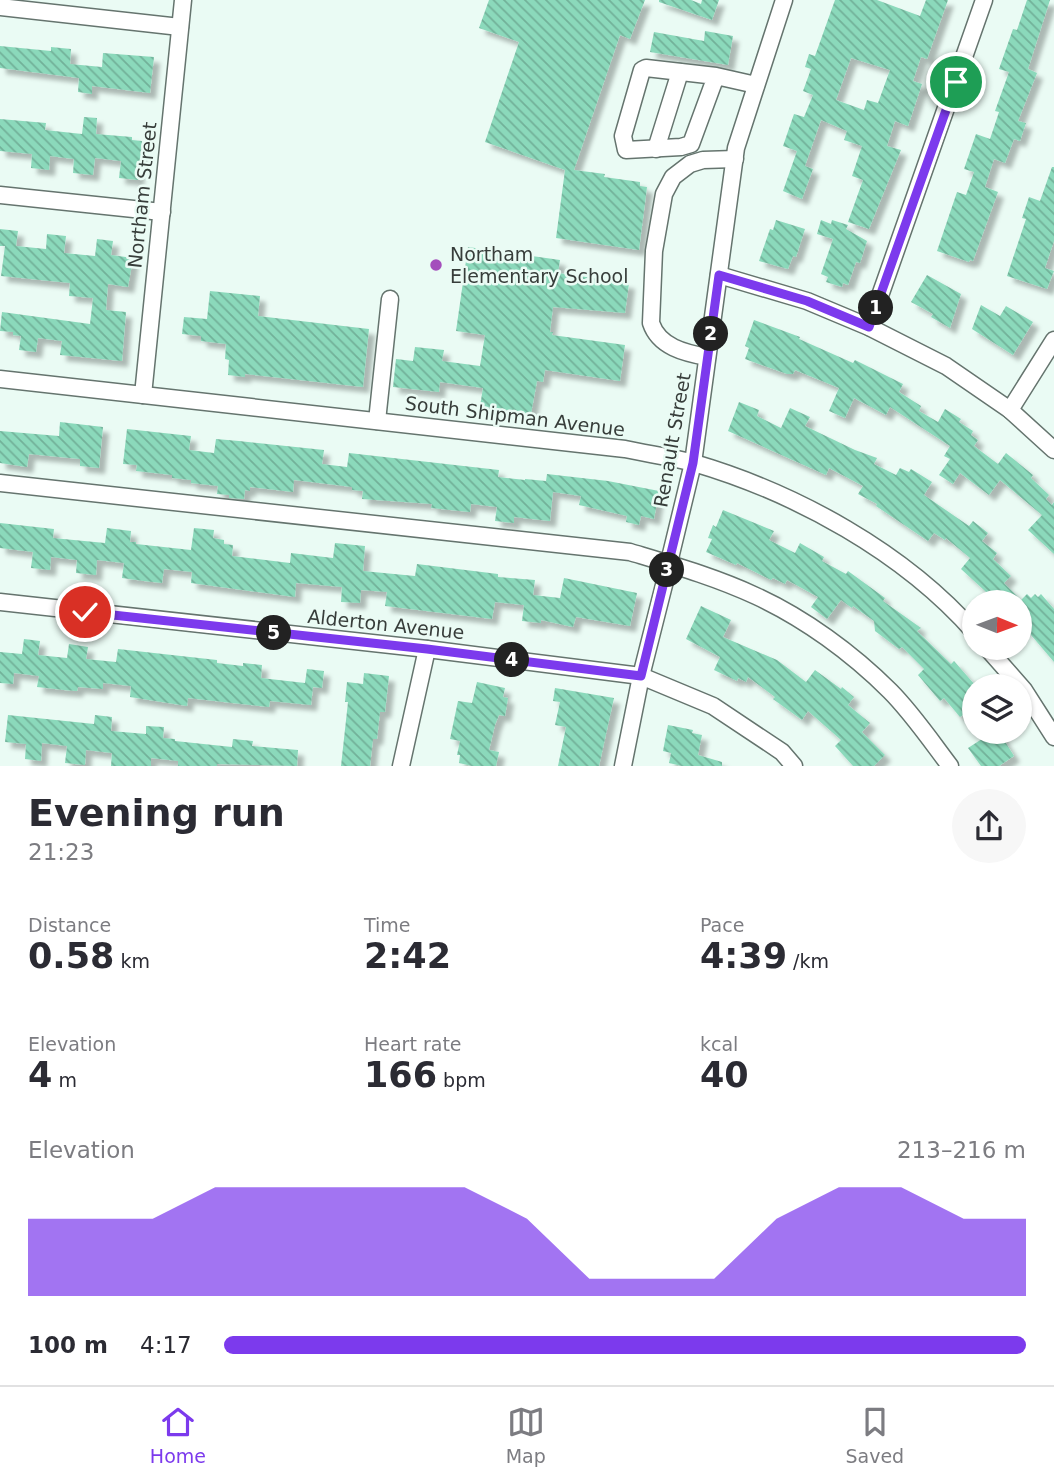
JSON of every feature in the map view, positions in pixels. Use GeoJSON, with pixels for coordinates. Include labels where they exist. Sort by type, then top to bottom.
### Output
{"type":"FeatureCollection","features":[{"type":"Feature","properties":{"kind":"street","name":"Northam Street"},"geometry":{"type":"LineString","coordinates":[[143,394],[183,0]]}},
{"type":"Feature","properties":{"kind":"street","name":"Renault Street"},"geometry":{"type":"LineString","coordinates":[[623,765],[641,676],[693,463],[736,148],[784,0]]}},
{"type":"Feature","properties":{"kind":"street"},"geometry":{"type":"LineString","coordinates":[[869,327],[985,0]]}},
{"type":"Feature","properties":{"kind":"street"},"geometry":{"type":"LineString","coordinates":[[0,7],[180,27]]}},
{"type":"Feature","properties":{"kind":"street"},"geometry":{"type":"LineString","coordinates":[[716,76],[691,144],[626,150],[623,136],[642,70],[646,68],[716,76],[756,85]]}},
{"type":"Feature","properties":{"kind":"street"},"geometry":{"type":"LineString","coordinates":[[656,149],[680,72]]}},
{"type":"Feature","properties":{"kind":"street"},"geometry":{"type":"LineString","coordinates":[[708,358],[676,350],[654,332],[651,323],[654,251],[664,194],[673,177],[690,164],[704,160],[735,159]]}},
{"type":"Feature","properties":{"kind":"street"},"geometry":{"type":"LineString","coordinates":[[0,195],[162,212]]}},
{"type":"Feature","properties":{"kind":"street"},"geometry":{"type":"LineString","coordinates":[[719,275],[807,301],[869,327],[946,366],[1010,410],[1054,450]]}},
{"type":"Feature","properties":{"kind":"street"},"geometry":{"type":"LineString","coordinates":[[377,421],[390,299]]}},
{"type":"Feature","properties":{"kind":"street"},"geometry":{"type":"LineString","coordinates":[[1010,410],[1054,340]]}},
{"type":"Feature","properties":{"kind":"street","name":"South Shipman Avenue"},"geometry":{"type":"LineString","coordinates":[[0,379],[625,449],[693,463],[780,494],[845,528],[907,571],[962,618]]}},
{"type":"Feature","properties":{"kind":"street"},"geometry":{"type":"LineString","coordinates":[[0,483],[630,552],[665,562],[757,596],[804,623],[891,691],[950,765]]}},
{"type":"Feature","properties":{"kind":"street","name":"Alderton Avenue"},"geometry":{"type":"LineString","coordinates":[[0,602],[427,649],[641,676],[713,706],[782,752],[794,765]]}},
{"type":"Feature","properties":{"kind":"street"},"geometry":{"type":"LineString","coordinates":[[401,765],[427,649]]}},
{"type":"Feature","properties":{"kind":"street"},"geometry":{"type":"LineString","coordinates":[[998,660],[1024,690],[1054,737]]}},
{"type":"Feature","properties":{"kind":"building"},"geometry":{"type":"Polygon","coordinates":[[[489,0],[645,0],[630,39],[620,35],[574,170],[640,182],[640,186],[647,187],[639,250],[556,238],[565,170],[485,142],[519,42],[479,28],[489,0]]]}},
{"type":"Feature","properties":{"kind":"building"},"geometry":{"type":"Polygon","coordinates":[[[659,0],[691,0],[701,4],[702,0],[719,0],[712,20],[659,0]]]}},
{"type":"Feature","properties":{"kind":"building"},"geometry":{"type":"Polygon","coordinates":[[[835,0],[877,0],[920,16],[926,0],[948,0],[927,59],[921,57],[913,81],[922,84],[908,126],[895,121],[887,146],[901,150],[869,229],[848,222],[863,180],[852,176],[862,146],[844,140],[847,131],[821,120],[805,166],[813,169],[802,199],[783,191],[797,151],[783,146],[794,114],[804,117],[813,95],[803,91],[811,69],[805,67],[809,54],[815,56],[835,0]],[[851,58],[836,100],[864,110],[867,100],[878,103],[890,70],[851,58]]]}},
{"type":"Feature","properties":{"kind":"building"},"geometry":{"type":"Polygon","coordinates":[[[1027,0],[1050,0],[1028,69],[1037,73],[1018,121],[1026,123],[1020,141],[1014,139],[1005,163],[994,159],[985,187],[998,192],[973,261],[969,262],[937,251],[957,192],[966,195],[974,172],[964,169],[976,134],[990,139],[999,112],[995,111],[1009,72],[999,69],[1027,0]]]}},
{"type":"Feature","properties":{"kind":"building"},"geometry":{"type":"Polygon","coordinates":[[[705,31],[733,36],[728,65],[650,52],[654,32],[704,41],[705,31]]]}},
{"type":"Feature","properties":{"kind":"building"},"geometry":{"type":"Polygon","coordinates":[[[0,46],[51,51],[51,47],[71,49],[70,64],[102,67],[103,53],[154,57],[150,93],[92,86],[92,94],[78,92],[79,78],[0,68],[0,46]]]}},
{"type":"Feature","properties":{"kind":"building"},"geometry":{"type":"Polygon","coordinates":[[[84,117],[97,118],[96,134],[132,137],[132,140],[142,141],[138,180],[119,178],[121,161],[95,158],[93,175],[73,173],[74,159],[50,156],[49,170],[31,168],[32,154],[0,151],[0,119],[46,123],[45,130],[82,134],[84,117]]]}},
{"type":"Feature","properties":{"kind":"building"},"geometry":{"type":"Polygon","coordinates":[[[1052,167],[1054,241],[1045,268],[1054,271],[1047,289],[1007,276],[1026,219],[1022,218],[1029,197],[1040,201],[1052,167]]]}},
{"type":"Feature","properties":{"kind":"building"},"geometry":{"type":"Polygon","coordinates":[[[776,220],[805,229],[796,257],[793,256],[788,269],[759,261],[776,220]]]}},
{"type":"Feature","properties":{"kind":"building"},"geometry":{"type":"Polygon","coordinates":[[[821,220],[831,224],[832,220],[848,225],[846,229],[867,241],[860,263],[856,262],[848,285],[843,283],[842,287],[826,282],[828,277],[821,274],[833,239],[817,234],[821,220]]]}},
{"type":"Feature","properties":{"kind":"building"},"geometry":{"type":"Polygon","coordinates":[[[0,229],[18,231],[16,246],[46,249],[47,234],[66,236],[64,253],[95,256],[97,239],[113,241],[111,255],[133,258],[128,287],[108,284],[106,310],[126,312],[122,361],[60,355],[62,341],[38,338],[36,352],[19,350],[21,336],[0,331],[2,312],[90,324],[93,298],[69,296],[70,283],[1,276],[5,246],[0,246],[0,229]]]}},
{"type":"Feature","properties":{"kind":"building"},"geometry":{"type":"Polygon","coordinates":[[[468,247],[560,260],[558,273],[629,283],[625,313],[553,307],[550,332],[553,332],[552,335],[625,345],[620,381],[545,370],[543,382],[537,381],[531,414],[480,406],[483,388],[440,382],[439,392],[393,387],[396,359],[413,361],[415,347],[444,350],[442,361],[480,366],[485,335],[456,331],[468,247]]]}},
{"type":"Feature","properties":{"kind":"building"},"geometry":{"type":"Polygon","coordinates":[[[927,275],[961,294],[950,328],[931,317],[933,314],[911,302],[927,275]]]}},
{"type":"Feature","properties":{"kind":"building"},"geometry":{"type":"Polygon","coordinates":[[[210,291],[260,296],[258,316],[369,329],[363,387],[245,374],[245,377],[228,375],[226,344],[201,341],[201,336],[182,334],[184,317],[207,319],[210,291]]]}},
{"type":"Feature","properties":{"kind":"building"},"geometry":{"type":"Polygon","coordinates":[[[981,305],[1000,316],[1006,306],[1033,322],[1013,355],[972,329],[981,305]]]}},
{"type":"Feature","properties":{"kind":"building"},"geometry":{"type":"Polygon","coordinates":[[[754,320],[800,337],[799,339],[853,363],[855,360],[903,384],[899,392],[921,406],[919,411],[938,422],[945,409],[961,419],[959,422],[973,431],[971,435],[978,440],[974,446],[998,464],[1006,453],[1033,475],[1031,478],[1049,495],[1046,499],[1052,505],[1054,502],[1054,554],[1028,530],[1042,515],[1000,480],[989,495],[960,473],[953,484],[939,475],[950,459],[944,456],[950,446],[890,407],[886,415],[854,398],[845,418],[829,411],[839,388],[795,370],[793,374],[787,374],[745,359],[749,348],[745,346],[754,320]]]}},
{"type":"Feature","properties":{"kind":"building"},"geometry":{"type":"Polygon","coordinates":[[[739,402],[759,410],[757,416],[781,428],[790,408],[810,417],[805,426],[877,458],[874,464],[896,475],[900,468],[909,472],[911,469],[932,482],[924,495],[969,526],[973,521],[988,533],[982,541],[997,553],[993,559],[1011,576],[1004,583],[1011,590],[984,590],[961,569],[970,558],[946,538],[945,540],[934,533],[928,541],[876,506],[877,504],[858,494],[863,486],[829,468],[826,475],[728,431],[739,402]]]}},
{"type":"Feature","properties":{"kind":"building"},"geometry":{"type":"Polygon","coordinates":[[[60,422],[103,427],[99,468],[80,466],[80,459],[29,454],[27,467],[0,463],[0,431],[59,436],[60,422]]]}},
{"type":"Feature","properties":{"kind":"building"},"geometry":{"type":"Polygon","coordinates":[[[127,429],[191,436],[189,450],[214,453],[216,439],[324,450],[322,464],[347,467],[349,453],[499,470],[498,477],[546,481],[547,474],[608,481],[659,491],[654,519],[641,516],[639,525],[626,522],[627,516],[579,505],[581,496],[553,492],[550,521],[514,517],[514,523],[495,521],[497,507],[471,504],[470,512],[431,508],[432,504],[362,499],[363,491],[352,490],[352,487],[294,480],[293,492],[250,487],[250,491],[245,490],[244,499],[229,498],[229,495],[217,494],[218,486],[191,483],[191,480],[172,478],[172,475],[136,471],[137,465],[123,464],[127,429]]]}},
{"type":"Feature","properties":{"kind":"building"},"geometry":{"type":"Polygon","coordinates":[[[723,510],[774,531],[769,540],[795,553],[800,543],[824,557],[822,561],[846,574],[848,571],[885,598],[883,601],[921,628],[917,631],[951,664],[954,661],[965,674],[962,674],[962,716],[960,717],[944,698],[940,701],[918,675],[924,669],[902,647],[899,649],[875,631],[874,621],[853,606],[852,608],[841,600],[827,619],[811,607],[818,597],[787,580],[785,584],[773,578],[771,580],[737,563],[736,565],[706,552],[712,539],[708,538],[713,525],[716,527],[723,510]]]}},
{"type":"Feature","properties":{"kind":"building"},"geometry":{"type":"Polygon","coordinates":[[[0,523],[54,529],[53,538],[105,543],[107,528],[131,531],[130,542],[136,544],[191,550],[194,528],[214,530],[213,538],[233,545],[232,556],[290,563],[291,553],[333,558],[335,543],[365,546],[363,571],[415,576],[417,564],[535,580],[533,595],[560,598],[564,578],[637,593],[630,626],[576,617],[573,627],[541,620],[541,623],[522,621],[524,605],[495,602],[492,619],[385,606],[387,592],[361,590],[360,603],[341,602],[342,587],[296,583],[295,597],[191,583],[192,572],[164,569],[162,583],[122,578],[124,563],[97,560],[96,575],[76,573],[77,560],[51,557],[50,570],[31,568],[33,552],[0,548],[0,523]]]}},
{"type":"Feature","properties":{"kind":"building"},"geometry":{"type":"Polygon","coordinates":[[[1035,594],[1038,597],[1041,594],[1054,609],[1054,662],[1032,636],[1032,597],[1035,594]]]}},
{"type":"Feature","properties":{"kind":"building"},"geometry":{"type":"Polygon","coordinates":[[[701,606],[731,620],[723,637],[777,660],[806,682],[815,670],[841,689],[842,687],[854,697],[848,705],[870,723],[862,732],[885,755],[874,766],[853,766],[835,746],[841,740],[808,711],[802,720],[748,677],[746,682],[738,678],[737,681],[714,670],[720,657],[686,639],[701,606]]]}},
{"type":"Feature","properties":{"kind":"building"},"geometry":{"type":"Polygon","coordinates":[[[24,639],[40,641],[38,655],[67,658],[69,644],[88,647],[86,659],[116,662],[118,649],[217,660],[217,663],[243,666],[243,663],[262,665],[261,678],[305,683],[307,669],[324,671],[322,688],[313,687],[311,705],[270,701],[269,707],[188,698],[187,706],[130,697],[131,686],[103,683],[103,689],[78,687],[77,691],[37,687],[39,676],[14,673],[13,684],[0,683],[0,652],[22,654],[24,639]]]}},
{"type":"Feature","properties":{"kind":"building"},"geometry":{"type":"Polygon","coordinates":[[[364,673],[389,676],[385,712],[380,712],[370,766],[341,766],[348,702],[345,702],[347,682],[363,684],[364,673]]]}},
{"type":"Feature","properties":{"kind":"building"},"geometry":{"type":"Polygon","coordinates":[[[477,682],[505,688],[503,697],[508,698],[505,716],[499,715],[489,750],[499,752],[496,766],[459,763],[460,755],[457,755],[460,741],[450,739],[458,701],[472,703],[477,682]]]}},
{"type":"Feature","properties":{"kind":"building"},"geometry":{"type":"Polygon","coordinates":[[[555,688],[614,698],[599,766],[558,766],[566,727],[555,725],[560,702],[553,701],[555,688]]]}},
{"type":"Feature","properties":{"kind":"building"},"geometry":{"type":"Polygon","coordinates":[[[8,715],[94,724],[95,715],[112,717],[111,731],[146,734],[146,726],[164,727],[163,738],[175,741],[232,747],[233,739],[253,741],[252,746],[298,750],[297,766],[178,766],[178,761],[151,758],[151,766],[111,766],[112,753],[86,750],[85,765],[65,763],[67,746],[42,743],[41,761],[25,759],[26,744],[5,742],[8,715]]]}},
{"type":"Feature","properties":{"kind":"building"},"geometry":{"type":"Polygon","coordinates":[[[668,725],[693,730],[692,733],[702,735],[698,755],[722,762],[722,766],[682,766],[669,763],[671,753],[663,751],[668,725]]]}},
{"type":"Feature","properties":{"kind":"building"},"geometry":{"type":"Polygon","coordinates":[[[974,744],[1006,744],[1014,756],[999,766],[981,766],[968,748],[974,744]]]}},
{"type":"Feature","properties":{"kind":"place","name":"Northam Elementary School"},"geometry":{"type":"Point","coordinates":[436,265]}},
{"type":"Feature","properties":{"kind":"route"},"geometry":{"type":"LineString","coordinates":[[85,612],[427,649],[641,676],[693,463],[719,275],[807,301],[869,327],[956,82]]}}]}
